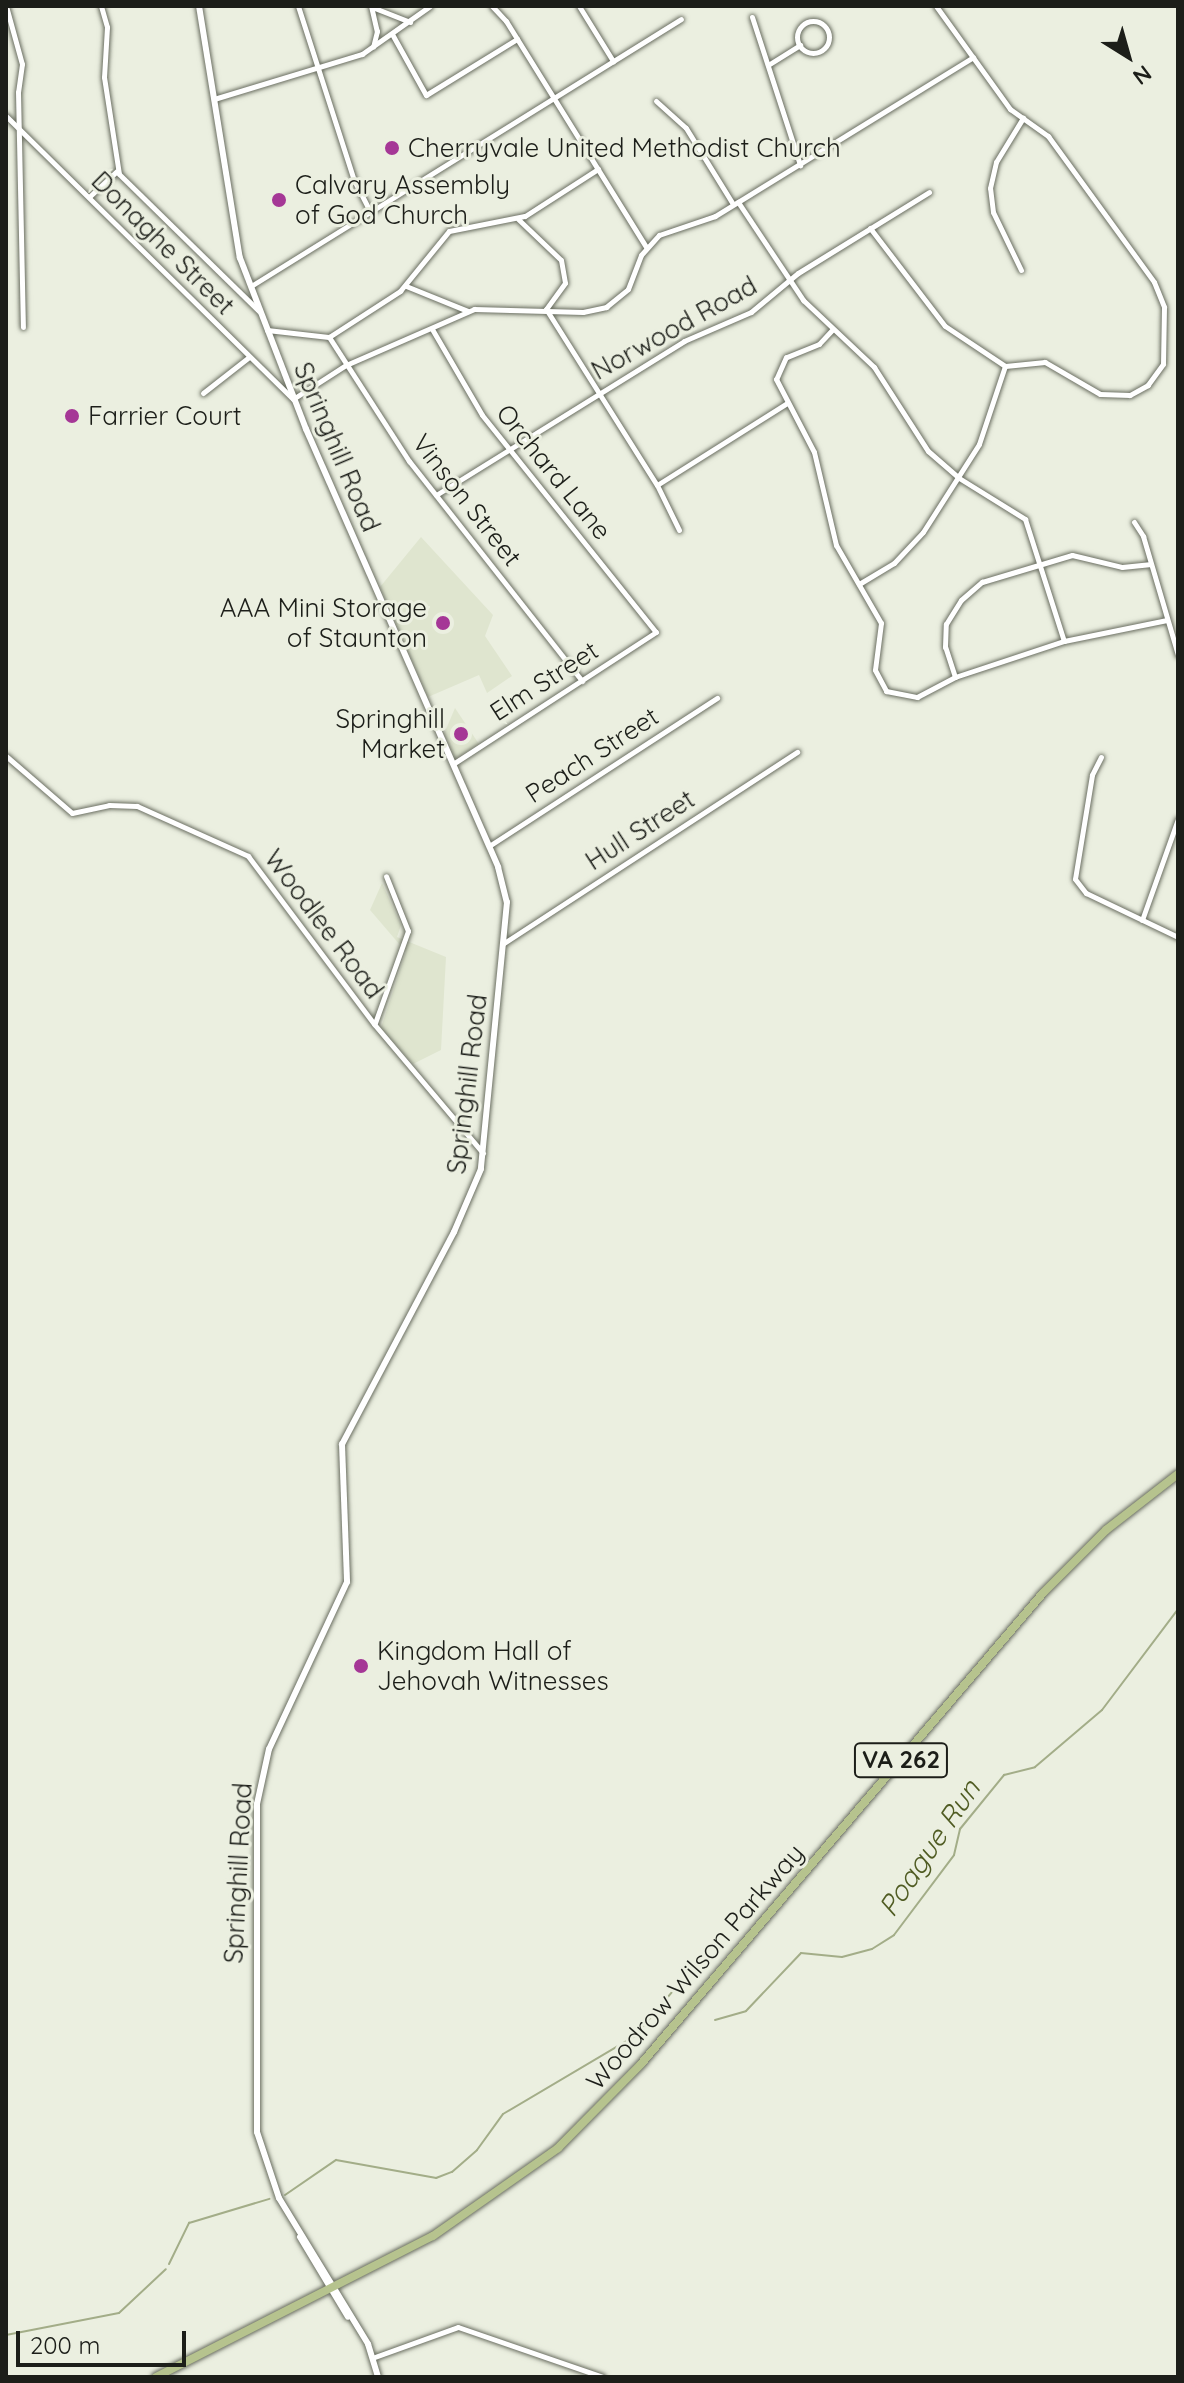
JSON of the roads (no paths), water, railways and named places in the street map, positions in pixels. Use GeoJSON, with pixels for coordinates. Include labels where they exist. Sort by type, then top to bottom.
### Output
{"type":"FeatureCollection","features":[{"type":"Feature","properties":{"kind":"highway","name":"Woodrow Wilson Parkway"},"geometry":{"type":"LineString","coordinates":[[156,2377],[471,2213],[583,2125],[1043,1593],[1100,1536],[1178,1474]]}},
{"type":"Feature","properties":{"kind":"street"},"geometry":{"type":"LineString","coordinates":[[6,6],[21,56],[23,327]]}},
{"type":"Feature","properties":{"kind":"street"},"geometry":{"type":"LineString","coordinates":[[101,6],[107,30],[104,77],[117,171],[262,313]]}},
{"type":"Feature","properties":{"kind":"street","name":"Springhill Road"},"geometry":{"type":"LineString","coordinates":[[199,6],[234,235],[251,286],[293,399],[489,846],[506,893],[484,1154],[467,1205],[342,1444],[345,1587],[269,1749],[260,1780],[254,1852],[255,2117],[267,2168],[289,2215],[333,2287],[372,2358],[378,2377]]}},
{"type":"Feature","properties":{"kind":"street"},"geometry":{"type":"LineString","coordinates":[[298,6],[354,180],[370,211]]}},
{"type":"Feature","properties":{"kind":"street"},"geometry":{"type":"LineString","coordinates":[[371,6],[377,31],[373,48]]}},
{"type":"Feature","properties":{"kind":"street"},"geometry":{"type":"LineString","coordinates":[[371,6],[410,22]]}},
{"type":"Feature","properties":{"kind":"street"},"geometry":{"type":"LineString","coordinates":[[214,99],[373,48],[430,6]]}},
{"type":"Feature","properties":{"kind":"street"},"geometry":{"type":"LineString","coordinates":[[492,6],[517,39],[646,247]]}},
{"type":"Feature","properties":{"kind":"street"},"geometry":{"type":"LineString","coordinates":[[579,6],[613,61]]}},
{"type":"Feature","properties":{"kind":"street"},"geometry":{"type":"LineString","coordinates":[[870,228],[945,326],[1005,366],[1048,363],[1093,391],[1123,396],[1156,377],[1166,352],[1165,315],[1154,282],[1046,133],[1023,118],[936,6]]}},
{"type":"Feature","properties":{"kind":"street"},"geometry":{"type":"LineString","coordinates":[[752,17],[800,165]]}},
{"type":"Feature","properties":{"kind":"street"},"geometry":{"type":"LineString","coordinates":[[251,286],[681,19]]}},
{"type":"Feature","properties":{"kind":"street"},"geometry":{"type":"LineString","coordinates":[[817,22],[827,30],[828,42],[821,51],[809,52],[800,45],[798,32],[807,23],[817,22]]}},
{"type":"Feature","properties":{"kind":"street"},"geometry":{"type":"LineString","coordinates":[[392,34],[426,95],[517,39]]}},
{"type":"Feature","properties":{"kind":"street"},"geometry":{"type":"LineString","coordinates":[[768,65],[800,45]]}},
{"type":"Feature","properties":{"kind":"street"},"geometry":{"type":"LineString","coordinates":[[406,286],[468,311],[546,309],[583,312],[609,305],[631,284],[646,247],[667,230],[709,218],[736,203],[973,57]]}},
{"type":"Feature","properties":{"kind":"street"},"geometry":{"type":"LineString","coordinates":[[656,101],[686,128],[789,280],[832,330],[873,365],[920,442],[959,478],[1023,515],[1064,641]]}},
{"type":"Feature","properties":{"kind":"street","name":"Donaghe Street"},"geometry":{"type":"LineString","coordinates":[[6,116],[293,399]]}},
{"type":"Feature","properties":{"kind":"street"},"geometry":{"type":"LineString","coordinates":[[1021,270],[993,212],[990,188],[999,156],[1023,118]]}},
{"type":"Feature","properties":{"kind":"street"},"geometry":{"type":"LineString","coordinates":[[267,330],[329,337],[406,286],[449,231],[517,219],[598,169]]}},
{"type":"Feature","properties":{"kind":"street"},"geometry":{"type":"LineString","coordinates":[[89,197],[117,171]]}},
{"type":"Feature","properties":{"kind":"street","name":"Norwood Road"},"geometry":{"type":"LineString","coordinates":[[436,495],[684,341],[751,312],[789,280],[929,192]]}},
{"type":"Feature","properties":{"kind":"street"},"geometry":{"type":"LineString","coordinates":[[517,219],[553,249],[565,269],[565,283],[546,309]]}},
{"type":"Feature","properties":{"kind":"street"},"geometry":{"type":"LineString","coordinates":[[546,309],[657,485],[679,530]]}},
{"type":"Feature","properties":{"kind":"street"},"geometry":{"type":"LineString","coordinates":[[293,399],[346,365],[468,311]]}},
{"type":"Feature","properties":{"kind":"street","name":"Orchard Lane"},"geometry":{"type":"LineString","coordinates":[[432,329],[478,410],[656,632]]}},
{"type":"Feature","properties":{"kind":"street"},"geometry":{"type":"LineString","coordinates":[[832,330],[819,344],[780,364],[777,383],[814,452],[836,545],[881,623],[875,670],[886,691],[917,697],[955,677],[1064,641],[1167,620]]}},
{"type":"Feature","properties":{"kind":"street","name":"Vinson Street"},"geometry":{"type":"LineString","coordinates":[[329,337],[436,495],[582,681]]}},
{"type":"Feature","properties":{"kind":"street"},"geometry":{"type":"LineString","coordinates":[[203,393],[249,357]]}},
{"type":"Feature","properties":{"kind":"street"},"geometry":{"type":"LineString","coordinates":[[859,584],[907,551],[959,478],[988,425],[1005,366]]}},
{"type":"Feature","properties":{"kind":"street"},"geometry":{"type":"LineString","coordinates":[[657,485],[787,403]]}},
{"type":"Feature","properties":{"kind":"street"},"geometry":{"type":"LineString","coordinates":[[1134,522],[1178,655]]}},
{"type":"Feature","properties":{"kind":"street"},"geometry":{"type":"LineString","coordinates":[[955,677],[944,639],[955,607],[982,582],[1077,555],[1119,567],[1149,564]]}},
{"type":"Feature","properties":{"kind":"street","name":"Elm Street"},"geometry":{"type":"LineString","coordinates":[[453,764],[656,632]]}},
{"type":"Feature","properties":{"kind":"street","name":"Peach Street"},"geometry":{"type":"LineString","coordinates":[[489,846],[717,698]]}},
{"type":"Feature","properties":{"kind":"street","name":"Hull Street"},"geometry":{"type":"LineString","coordinates":[[504,943],[797,752]]}},
{"type":"Feature","properties":{"kind":"street","name":"Woodlee Road"},"geometry":{"type":"LineString","coordinates":[[6,756],[72,813],[109,805],[137,806],[245,854],[374,1024],[484,1154]]}},
{"type":"Feature","properties":{"kind":"street"},"geometry":{"type":"LineString","coordinates":[[1101,757],[1092,775],[1074,877],[1086,893],[1178,937]]}},
{"type":"Feature","properties":{"kind":"street"},"geometry":{"type":"LineString","coordinates":[[1142,920],[1178,819]]}},
{"type":"Feature","properties":{"kind":"street"},"geometry":{"type":"LineString","coordinates":[[374,1024],[408,931],[386,876]]}},
{"type":"Feature","properties":{"kind":"street"},"geometry":{"type":"LineString","coordinates":[[372,2358],[458,2327],[603,2377]]}},
{"type":"Feature","properties":{"kind":"waterway","name":"Poague Run"},"geometry":{"type":"LineString","coordinates":[[715,2020],[746,2011],[801,1953],[842,1957],[872,1949],[894,1935],[954,1855],[960,1829],[1004,1775],[1035,1767],[1102,1710],[1178,1609]]}},
{"type":"Feature","properties":{"kind":"waterway","name":"Poague Run"},"geometry":{"type":"LineString","coordinates":[[285,2195],[336,2160],[436,2178],[452,2172],[477,2150],[503,2114],[635,2036],[672,1992]]}},
{"type":"Feature","properties":{"kind":"waterway","name":"Poague Run"},"geometry":{"type":"LineString","coordinates":[[169,2264],[189,2223],[269,2199]]}},
{"type":"Feature","properties":{"kind":"waterway","name":"Poague Run"},"geometry":{"type":"LineString","coordinates":[[6,2335],[119,2313],[166,2269]]}},
{"type":"Feature","properties":{"kind":"place","name":"Cherryvale United Methodist Church"},"geometry":{"type":"Point","coordinates":[392,148]}},
{"type":"Feature","properties":{"kind":"place","name":"Calvary Assembly of God Church"},"geometry":{"type":"Point","coordinates":[279,200]}},
{"type":"Feature","properties":{"kind":"place","name":"Farrier Court"},"geometry":{"type":"Point","coordinates":[72,416]}},
{"type":"Feature","properties":{"kind":"place","name":"AAA Mini Storage of Staunton"},"geometry":{"type":"Point","coordinates":[443,623]}},
{"type":"Feature","properties":{"kind":"place","name":"Springhill Market"},"geometry":{"type":"Point","coordinates":[461,734]}},
{"type":"Feature","properties":{"kind":"place","name":"Kingdom Hall of Jehovah Witnesses"},"geometry":{"type":"Point","coordinates":[361,1666]}}]}
